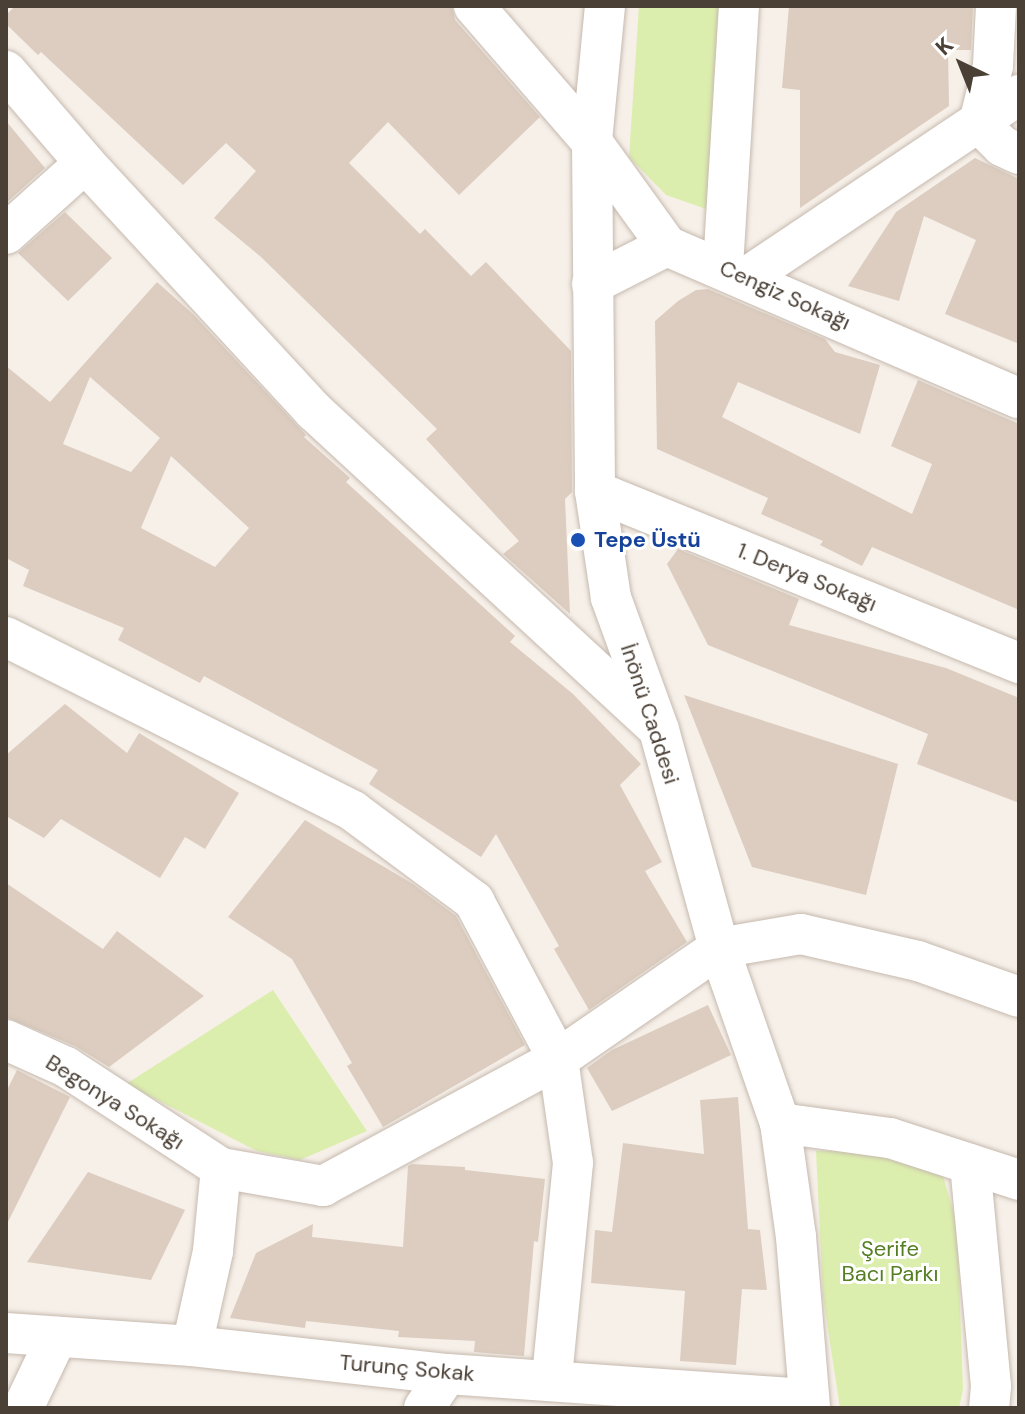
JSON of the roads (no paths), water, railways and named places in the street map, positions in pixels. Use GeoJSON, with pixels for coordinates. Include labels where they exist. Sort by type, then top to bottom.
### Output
{"type":"FeatureCollection","features":[{"type":"Feature","properties":{"kind":"street"},"geometry":{"type":"LineString","coordinates":[[474,6],[592,142],[667,246],[592,284]]}},
{"type":"Feature","properties":{"kind":"street","name":"İnönü Caddesi"},"geometry":{"type":"LineString","coordinates":[[605,6],[592,142],[595,491],[611,598],[659,730],[719,948],[780,1123],[796,1237],[809,1403]]}},
{"type":"Feature","properties":{"kind":"street"},"geometry":{"type":"LineString","coordinates":[[734,273],[739,6]]}},
{"type":"Feature","properties":{"kind":"street"},"geometry":{"type":"LineString","coordinates":[[979,123],[993,66],[996,6]]}},
{"type":"Feature","properties":{"kind":"street"},"geometry":{"type":"LineString","coordinates":[[6,71],[85,163],[314,411],[659,730]]}},
{"type":"Feature","properties":{"kind":"street"},"geometry":{"type":"LineString","coordinates":[[734,273],[979,123],[1019,95]]}},
{"type":"Feature","properties":{"kind":"street"},"geometry":{"type":"LineString","coordinates":[[979,123],[1002,146],[1019,154]]}},
{"type":"Feature","properties":{"kind":"street"},"geometry":{"type":"LineString","coordinates":[[6,234],[85,163]]}},
{"type":"Feature","properties":{"kind":"street","name":"Cengiz Sokağı"},"geometry":{"type":"LineString","coordinates":[[667,246],[1019,398]]}},
{"type":"Feature","properties":{"kind":"street","name":"1. Derya Sokağı"},"geometry":{"type":"LineString","coordinates":[[595,491],[1019,663]]}},
{"type":"Feature","properties":{"kind":"street"},"geometry":{"type":"LineString","coordinates":[[6,637],[353,811],[474,901],[558,1059],[573,1163],[552,1379]]}},
{"type":"Feature","properties":{"kind":"street"},"geometry":{"type":"LineString","coordinates":[[192,1346],[213,1251],[221,1168],[323,1186],[558,1059],[719,948],[801,934],[918,961],[1019,997]]}},
{"type":"Feature","properties":{"kind":"street","name":"Begonya Sokağı"},"geometry":{"type":"LineString","coordinates":[[6,1040],[66,1067],[221,1168]]}},
{"type":"Feature","properties":{"kind":"street"},"geometry":{"type":"LineString","coordinates":[[780,1123],[890,1138],[1019,1180]]}},
{"type":"Feature","properties":{"kind":"street"},"geometry":{"type":"LineString","coordinates":[[970,1164],[1000,1399]]}},
{"type":"Feature","properties":{"kind":"street","name":"Turunç Sokak"},"geometry":{"type":"LineString","coordinates":[[6,1333],[192,1346],[447,1374],[552,1379],[809,1403]]}},
{"type":"Feature","properties":{"kind":"street"},"geometry":{"type":"LineString","coordinates":[[23,1408],[57,1337]]}},
{"type":"Feature","properties":{"kind":"street"},"geometry":{"type":"LineString","coordinates":[[424,1408],[447,1374]]}},
{"type":"Feature","properties":{"kind":"place","name":"Tepe Üstü"},"geometry":{"type":"Point","coordinates":[578,540]}},
{"type":"Feature","properties":{"kind":"park label","name":"Şerife Bacı Parkı"},"geometry":{"type":"Point","coordinates":[890,1260]}}]}
